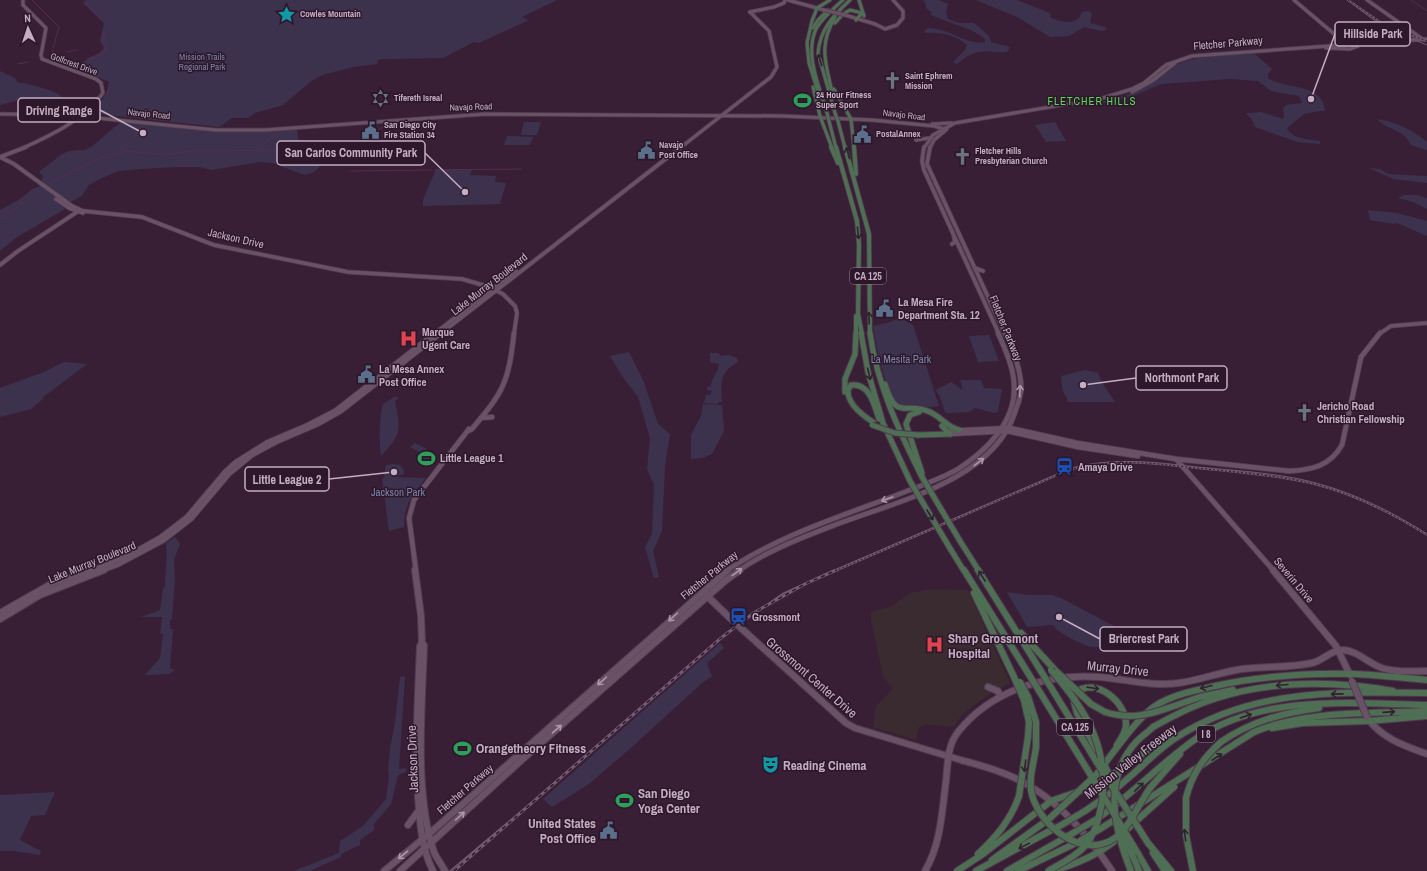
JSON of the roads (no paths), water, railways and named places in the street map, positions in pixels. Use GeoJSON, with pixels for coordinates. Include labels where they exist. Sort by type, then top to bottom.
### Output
{"type":"FeatureCollection","features":[{"type":"Feature","properties":{"kind":"highway"},"geometry":{"type":"LineString","coordinates":[[830,0],[817,8],[808,36],[806,50],[820,116],[829,144],[846,182]]}},
{"type":"Feature","properties":{"kind":"highway","name":"CA 125"},"geometry":{"type":"LineString","coordinates":[[843,0],[822,21],[814,35],[812,43],[812,59],[848,187],[859,234],[858,308],[860,328],[868,372],[883,423],[910,481],[1148,871]]}},
{"type":"Feature","properties":{"kind":"highway"},"geometry":{"type":"LineString","coordinates":[[835,112],[834,101],[823,53],[824,39],[827,30],[834,19],[850,0]]}},
{"type":"Feature","properties":{"kind":"highway","name":"CA 125"},"geometry":{"type":"LineString","coordinates":[[850,0],[826,24],[818,44],[818,53],[857,186],[869,234],[870,334],[874,357],[885,396],[895,422],[922,477],[960,541],[1165,871]]}},
{"type":"Feature","properties":{"kind":"highway"},"geometry":{"type":"LineString","coordinates":[[858,20],[864,14],[859,0]]}},
{"type":"Feature","properties":{"kind":"highway"},"geometry":{"type":"LineString","coordinates":[[808,36],[818,20],[839,3]]}},
{"type":"Feature","properties":{"kind":"highway"},"geometry":{"type":"LineString","coordinates":[[824,39],[845,11],[852,10],[860,12],[862,16],[858,20]]}},
{"type":"Feature","properties":{"kind":"highway"},"geometry":{"type":"LineString","coordinates":[[810,68],[820,99],[827,113]]}},
{"type":"Feature","properties":{"kind":"highway"},"geometry":{"type":"LineString","coordinates":[[828,73],[837,96],[850,118],[857,186]]}},
{"type":"Feature","properties":{"kind":"highway"},"geometry":{"type":"LineString","coordinates":[[858,308],[856,312],[855,354],[845,378],[845,391],[851,406],[860,416],[895,433],[948,432]]}},
{"type":"Feature","properties":{"kind":"highway"},"geometry":{"type":"LineString","coordinates":[[874,357],[890,398],[895,405],[903,409],[926,411],[935,415],[948,428],[959,430]]}},
{"type":"Feature","properties":{"kind":"highway"},"geometry":{"type":"LineString","coordinates":[[872,423],[859,412],[852,403],[847,392],[847,389],[851,385],[859,384],[866,388],[885,435],[894,448]]}},
{"type":"Feature","properties":{"kind":"highway"},"geometry":{"type":"LineString","coordinates":[[922,477],[922,470],[906,424],[907,417],[915,413],[925,413],[934,418],[948,432]]}},
{"type":"Feature","properties":{"kind":"highway"},"geometry":{"type":"LineString","coordinates":[[965,572],[1036,722],[1036,747],[1031,784],[1036,807],[1053,828],[1064,837],[1076,842],[1087,844],[1106,843],[1117,837],[1150,788],[1187,746]]}},
{"type":"Feature","properties":{"kind":"highway"},"geometry":{"type":"LineString","coordinates":[[1002,609],[1075,698],[1090,722],[1101,754],[1104,782],[1100,815],[1096,827],[1088,841],[1074,856],[1048,871]]}},
{"type":"Feature","properties":{"kind":"highway"},"geometry":{"type":"LineString","coordinates":[[1053,670],[1092,704],[1105,712],[1120,716],[1138,718],[1211,694],[1229,690],[1317,684],[1379,688],[1404,692]]}},
{"type":"Feature","properties":{"kind":"highway"},"geometry":{"type":"LineString","coordinates":[[979,869],[1050,818],[1096,775],[1144,715],[1155,706],[1178,696],[1218,684],[1253,678],[1286,675],[1349,674],[1427,680]]}},
{"type":"Feature","properties":{"kind":"highway"},"geometry":{"type":"LineString","coordinates":[[1112,754],[1125,729],[1126,720],[1124,711],[1120,704],[1110,694],[1096,688],[1082,688],[1076,693],[1074,702],[1077,712],[1125,808]]}},
{"type":"Feature","properties":{"kind":"highway"},"geometry":{"type":"LineString","coordinates":[[1131,871],[1121,848],[1115,823],[1113,806],[1114,789],[1118,772],[1124,757],[1136,741],[1153,727],[1174,714],[1200,703],[1252,689]]}},
{"type":"Feature","properties":{"kind":"highway","name":"Mission Valley Freeway"},"geometry":{"type":"LineString","coordinates":[[979,869],[1085,811],[1119,787],[1178,736],[1207,719],[1232,709],[1281,697],[1308,694],[1427,693]]}},
{"type":"Feature","properties":{"kind":"highway"},"geometry":{"type":"LineString","coordinates":[[968,863],[1004,828],[1013,814],[1020,796],[1030,722],[1026,699]]}},
{"type":"Feature","properties":{"kind":"highway"},"geometry":{"type":"LineString","coordinates":[[1193,871],[1185,837],[1184,814],[1186,798],[1195,771],[1205,757],[1221,742],[1244,726],[1267,717],[1340,704]]}},
{"type":"Feature","properties":{"kind":"highway","name":"Mission Valley Freeway"},"geometry":{"type":"LineString","coordinates":[[1007,871],[1097,819],[1127,798],[1165,762],[1212,730],[1268,710],[1296,706],[1340,704],[1427,704]]}},
{"type":"Feature","properties":{"kind":"highway"},"geometry":{"type":"LineString","coordinates":[[1244,740],[1254,732],[1268,726],[1299,718],[1427,710]]}},
{"type":"Feature","properties":{"kind":"highway"},"geometry":{"type":"LineString","coordinates":[[1018,871],[1081,840],[1244,740],[1262,731],[1291,724],[1427,716]]}},
{"type":"Feature","properties":{"kind":"highway"},"geometry":{"type":"LineString","coordinates":[[957,871],[983,854],[1051,801],[1100,784],[1163,739],[1178,736]]}},
{"type":"Feature","properties":{"kind":"highway"},"geometry":{"type":"LineString","coordinates":[[1052,871],[1072,865],[1107,848],[1160,799],[1190,774]]}},
{"type":"Feature","properties":{"kind":"highway"},"geometry":{"type":"LineString","coordinates":[[1110,807],[1139,871]]}},
{"type":"Feature","properties":{"kind":"highway"},"geometry":{"type":"LineString","coordinates":[[1148,843],[1171,871]]}},
{"type":"Feature","properties":{"kind":"main road","name":"Golfcrest Drive"},"geometry":{"type":"LineString","coordinates":[[0,158],[53,134],[97,102],[103,91],[103,86],[100,82],[90,76],[67,70],[42,59],[41,55],[46,28],[23,5],[23,0]]}},
{"type":"Feature","properties":{"kind":"main road","name":"Lake Murray Boulevard"},"geometry":{"type":"LineString","coordinates":[[0,613],[51,584],[105,565],[157,542],[187,516],[216,481],[236,462],[268,442],[308,425],[335,411],[581,224],[717,117],[723,115],[771,77],[777,67],[769,31],[750,12],[774,7],[782,4],[784,0]]}},
{"type":"Feature","properties":{"kind":"main road"},"geometry":{"type":"LineString","coordinates":[[788,0],[817,8]]}},
{"type":"Feature","properties":{"kind":"main road"},"geometry":{"type":"LineString","coordinates":[[804,5],[876,25],[885,29],[897,25],[903,18],[903,11],[894,0]]}},
{"type":"Feature","properties":{"kind":"main road"},"geometry":{"type":"LineString","coordinates":[[1294,0],[1346,44],[1358,46],[1426,41]]}},
{"type":"Feature","properties":{"kind":"main road"},"geometry":{"type":"LineString","coordinates":[[1367,0],[1426,41]]}},
{"type":"Feature","properties":{"kind":"main road"},"geometry":{"type":"LineString","coordinates":[[810,1],[811,6]]}},
{"type":"Feature","properties":{"kind":"main road","name":"Fletcher Parkway"},"geometry":{"type":"LineString","coordinates":[[384,871],[430,833],[725,572],[747,556],[914,489],[958,469],[982,451],[1000,430],[1009,413],[1014,397],[1013,372],[1010,359],[924,170],[922,156],[923,146],[929,139],[944,129],[964,121],[1056,108],[1123,92],[1144,82],[1166,65],[1179,60],[1207,54],[1346,44],[1426,41]]}},
{"type":"Feature","properties":{"kind":"main road"},"geometry":{"type":"LineString","coordinates":[[1318,49],[1345,46],[1347,45],[1346,44]]}},
{"type":"Feature","properties":{"kind":"main road","name":"Fletcher Parkway"},"geometry":{"type":"LineString","coordinates":[[400,871],[707,596],[748,564],[772,551],[839,523],[944,483],[962,474],[981,461],[1009,430],[1020,399],[1020,372],[1011,345],[978,275],[983,271],[975,268],[927,164],[928,150],[934,139],[944,129],[966,122],[1096,102],[1129,93],[1147,85],[1172,65],[1183,61],[1212,55],[1326,48],[1350,49],[1358,46]]}},
{"type":"Feature","properties":{"kind":"main road","name":"Navajo Road"},"geometry":{"type":"LineString","coordinates":[[0,113],[79,115],[221,130],[265,130],[476,114],[820,116]]}},
{"type":"Feature","properties":{"kind":"main road","name":"Navajo Road"},"geometry":{"type":"LineString","coordinates":[[114,119],[135,119],[232,129],[297,126],[476,113],[684,114],[745,116],[782,114],[850,118],[922,125],[944,129]]}},
{"type":"Feature","properties":{"kind":"main road"},"geometry":{"type":"LineString","coordinates":[[671,115],[684,114]]}},
{"type":"Feature","properties":{"kind":"main road"},"geometry":{"type":"LineString","coordinates":[[997,118],[1002,115]]}},
{"type":"Feature","properties":{"kind":"main road"},"geometry":{"type":"LineString","coordinates":[[922,125],[964,121]]}},
{"type":"Feature","properties":{"kind":"main road"},"geometry":{"type":"LineString","coordinates":[[922,125],[936,129],[929,139],[916,140],[921,142],[923,146]]}},
{"type":"Feature","properties":{"kind":"main road"},"geometry":{"type":"LineString","coordinates":[[265,130],[297,126]]}},
{"type":"Feature","properties":{"kind":"main road"},"geometry":{"type":"LineString","coordinates":[[934,139],[942,139]]}},
{"type":"Feature","properties":{"kind":"main road","name":"Jackson Drive"},"geometry":{"type":"LineString","coordinates":[[0,158],[64,204],[79,211],[93,215],[145,220],[212,247],[345,274],[460,282],[485,286],[511,298],[515,304],[517,313],[508,369],[496,397],[480,419],[468,431]]}},
{"type":"Feature","properties":{"kind":"main road"},"geometry":{"type":"LineString","coordinates":[[0,265],[18,250],[79,211]]}},
{"type":"Feature","properties":{"kind":"main road"},"geometry":{"type":"LineString","coordinates":[[952,244],[955,242],[954,235]]}},
{"type":"Feature","properties":{"kind":"main road","name":"Lake Murray Boulevard"},"geometry":{"type":"LineString","coordinates":[[0,618],[40,594],[130,559],[157,542],[191,519],[229,474],[252,455],[276,442],[318,424],[341,411],[495,290]]}},
{"type":"Feature","properties":{"kind":"main road"},"geometry":{"type":"LineString","coordinates":[[948,432],[959,430],[1009,430],[1078,447],[1147,457],[1289,471],[1310,469],[1327,462],[1336,455],[1342,445],[1361,356],[1382,331],[1391,326],[1427,323]]}},
{"type":"Feature","properties":{"kind":"main road"},"geometry":{"type":"LineString","coordinates":[[438,336],[442,341]]}},
{"type":"Feature","properties":{"kind":"main road","name":"Jackson Drive"},"geometry":{"type":"LineString","coordinates":[[445,871],[437,860],[430,833],[422,759],[424,645],[422,643],[421,616],[409,518],[410,511],[418,495],[496,397]]}},
{"type":"Feature","properties":{"kind":"main road"},"geometry":{"type":"LineString","coordinates":[[480,419],[485,416],[492,417]]}},
{"type":"Feature","properties":{"kind":"main road"},"geometry":{"type":"LineString","coordinates":[[948,432],[1000,430]]}},
{"type":"Feature","properties":{"kind":"main road","name":"Severin Drive"},"geometry":{"type":"LineString","coordinates":[[1176,459],[1242,534],[1338,651],[1368,719],[1375,729],[1390,738],[1427,754]]}},
{"type":"Feature","properties":{"kind":"main road","name":"Grossmont Center Drive"},"geometry":{"type":"LineString","coordinates":[[702,592],[846,723],[855,728],[1008,774],[1027,784],[1051,801],[1077,825],[1100,852],[1112,871]]}},
{"type":"Feature","properties":{"kind":"main road","name":"Jackson Drive"},"geometry":{"type":"LineString","coordinates":[[422,643],[420,646],[416,764],[422,840],[425,856],[433,871]]}},
{"type":"Feature","properties":{"kind":"main road"},"geometry":{"type":"LineString","coordinates":[[1338,651],[1348,651],[1388,670],[1427,671]]}},
{"type":"Feature","properties":{"kind":"main road","name":"Murray Drive"},"geometry":{"type":"LineString","coordinates":[[925,871],[934,855],[948,756],[953,740],[965,724],[980,710],[1000,696],[1028,684],[1074,677],[1100,677],[1158,684],[1172,684],[1232,671],[1261,667],[1294,666],[1318,662],[1338,651]]}},
{"type":"Feature","properties":{"kind":"main road"},"geometry":{"type":"LineString","coordinates":[[988,687],[998,691],[1000,696]]}},
{"type":"Feature","properties":{"kind":"main road"},"geometry":{"type":"LineString","coordinates":[[419,810],[408,825],[420,824]]}},
{"type":"Feature","properties":{"kind":"waterway"},"geometry":{"type":"LineString","coordinates":[[32,0],[59,27],[53,48]]}},
{"type":"Feature","properties":{"kind":"waterway"},"geometry":{"type":"LineString","coordinates":[[85,0],[84,3],[88,6]]}},
{"type":"Feature","properties":{"kind":"waterway"},"geometry":{"type":"LineString","coordinates":[[1411,0],[1427,11]]}},
{"type":"Feature","properties":{"kind":"waterway"},"geometry":{"type":"LineString","coordinates":[[88,6],[92,9]]}},
{"type":"Feature","properties":{"kind":"waterway"},"geometry":{"type":"LineString","coordinates":[[88,6],[102,20]]}},
{"type":"Feature","properties":{"kind":"waterway"},"geometry":{"type":"LineString","coordinates":[[103,32],[103,40],[106,33]]}},
{"type":"Feature","properties":{"kind":"waterway"},"geometry":{"type":"LineString","coordinates":[[103,41],[109,45],[106,49]]}},
{"type":"Feature","properties":{"kind":"waterway"},"geometry":{"type":"LineString","coordinates":[[89,59],[102,54],[106,50],[103,44]]}},
{"type":"Feature","properties":{"kind":"waterway"},"geometry":{"type":"LineString","coordinates":[[89,59],[99,54],[104,49]]}},
{"type":"Feature","properties":{"kind":"waterway"},"geometry":{"type":"LineString","coordinates":[[53,50],[52,55],[91,70]]}},
{"type":"Feature","properties":{"kind":"waterway"},"geometry":{"type":"LineString","coordinates":[[67,52],[77,50]]}},
{"type":"Feature","properties":{"kind":"waterway"},"geometry":{"type":"LineString","coordinates":[[18,64],[28,62]]}},
{"type":"Feature","properties":{"kind":"waterway"},"geometry":{"type":"LineString","coordinates":[[90,71],[88,72],[95,75]]}},
{"type":"Feature","properties":{"kind":"waterway"},"geometry":{"type":"LineString","coordinates":[[104,96],[106,96],[109,89]]}},
{"type":"Feature","properties":{"kind":"waterway"},"geometry":{"type":"LineString","coordinates":[[359,144],[388,123]]}},
{"type":"Feature","properties":{"kind":"waterway"},"geometry":{"type":"LineString","coordinates":[[121,151],[142,128]]}},
{"type":"Feature","properties":{"kind":"waterway"},"geometry":{"type":"LineString","coordinates":[[259,148],[271,137],[282,131]]}},
{"type":"Feature","properties":{"kind":"waterway"},"geometry":{"type":"LineString","coordinates":[[49,183],[65,176],[73,170],[101,158],[128,151],[164,155],[197,150],[283,151],[298,162],[311,164],[313,166]]}},
{"type":"Feature","properties":{"kind":"waterway"},"geometry":{"type":"LineString","coordinates":[[299,162],[308,158],[317,158]]}},
{"type":"Feature","properties":{"kind":"waterway"},"geometry":{"type":"LineString","coordinates":[[435,170],[522,169]]}},
{"type":"Feature","properties":{"kind":"waterway"},"geometry":{"type":"LineString","coordinates":[[351,171],[431,170]]}},
{"type":"Feature","properties":{"kind":"waterway"},"geometry":{"type":"LineString","coordinates":[[29,199],[39,191]]}},
{"type":"Feature","properties":{"kind":"waterway"},"geometry":{"type":"LineString","coordinates":[[0,220],[26,201]]}},
{"type":"Feature","properties":{"kind":"tram line"},"geometry":{"type":"LineString","coordinates":[[1347,0],[1385,28],[1427,45]]}},
{"type":"Feature","properties":{"kind":"tram line"},"geometry":{"type":"LineString","coordinates":[[832,571],[1071,468],[1103,462],[1165,464],[1246,471],[1294,478],[1329,487],[1380,507],[1427,534]]}},
{"type":"Feature","properties":{"kind":"tram line"},"geometry":{"type":"LineString","coordinates":[[450,871],[724,635],[782,594],[834,570]]}},
{"type":"Feature","properties":{"kind":"railway"},"geometry":{"type":"LineString","coordinates":[[1348,0],[1389,28],[1427,41]]}},
{"type":"Feature","properties":{"kind":"railway"},"geometry":{"type":"LineString","coordinates":[[835,571],[1069,470],[1085,466],[1116,463],[1148,463],[1240,472],[1285,478],[1314,484],[1344,493],[1372,505],[1427,535]]}},
{"type":"Feature","properties":{"kind":"railway"},"geometry":{"type":"LineString","coordinates":[[454,871],[721,638],[755,612],[805,584],[837,570]]}},
{"type":"Feature","properties":{"kind":"place","name":"Cowles Mountain"},"geometry":{"type":"Point","coordinates":[287,14]}},
{"type":"Feature","properties":{"kind":"place","name":"Saint Ephrem Mission"},"geometry":{"type":"Point","coordinates":[892,81]}},
{"type":"Feature","properties":{"kind":"place","name":"Tifereth Isreal"},"geometry":{"type":"Point","coordinates":[381,98]}},
{"type":"Feature","properties":{"kind":"place","name":"Hillside Park"},"geometry":{"type":"Point","coordinates":[1311,99]}},
{"type":"Feature","properties":{"kind":"place","name":"24 Hour Fitness Super Sport"},"geometry":{"type":"Point","coordinates":[803,100]}},
{"type":"Feature","properties":{"kind":"place","name":"San Diego City Fire Station 34"},"geometry":{"type":"Point","coordinates":[371,130]}},
{"type":"Feature","properties":{"kind":"place","name":"Driving Range"},"geometry":{"type":"Point","coordinates":[143,133]}},
{"type":"Feature","properties":{"kind":"place","name":"PostalAnnex"},"geometry":{"type":"Point","coordinates":[863,134]}},
{"type":"Feature","properties":{"kind":"place","name":"Navajo Post Office"},"geometry":{"type":"Point","coordinates":[646,150]}},
{"type":"Feature","properties":{"kind":"place","name":"Fletcher Hills Presbyterian Church"},"geometry":{"type":"Point","coordinates":[962,156]}},
{"type":"Feature","properties":{"kind":"place","name":"San Carlos Community Park"},"geometry":{"type":"Point","coordinates":[465,192]}},
{"type":"Feature","properties":{"kind":"place","name":"La Mesa Fire Department Sta. 12"},"geometry":{"type":"Point","coordinates":[885,308]}},
{"type":"Feature","properties":{"kind":"place","name":"Marque Ugent Care"},"geometry":{"type":"Point","coordinates":[409,338]}},
{"type":"Feature","properties":{"kind":"place","name":"La Mesa Annex Post Office"},"geometry":{"type":"Point","coordinates":[366,375]}},
{"type":"Feature","properties":{"kind":"place","name":"Northmont Park"},"geometry":{"type":"Point","coordinates":[1083,385]}},
{"type":"Feature","properties":{"kind":"place","name":"Jericho Road Christian Fellowship"},"geometry":{"type":"Point","coordinates":[1304,412]}},
{"type":"Feature","properties":{"kind":"place","name":"Little League 1"},"geometry":{"type":"Point","coordinates":[427,458]}},
{"type":"Feature","properties":{"kind":"place","name":"Amaya Drive"},"geometry":{"type":"Point","coordinates":[1065,467]}},
{"type":"Feature","properties":{"kind":"place","name":"Little League 2"},"geometry":{"type":"Point","coordinates":[394,472]}},
{"type":"Feature","properties":{"kind":"place","name":"Grossmont"},"geometry":{"type":"Point","coordinates":[739,617]}},
{"type":"Feature","properties":{"kind":"place","name":"Briercrest Park"},"geometry":{"type":"Point","coordinates":[1059,617]}},
{"type":"Feature","properties":{"kind":"place","name":"Sharp Grossmont Hospital"},"geometry":{"type":"Point","coordinates":[935,645]}},
{"type":"Feature","properties":{"kind":"place","name":"Orangetheory Fitness"},"geometry":{"type":"Point","coordinates":[463,748]}},
{"type":"Feature","properties":{"kind":"place","name":"Reading Cinema"},"geometry":{"type":"Point","coordinates":[770,765]}},
{"type":"Feature","properties":{"kind":"place","name":"San Diego Yoga Center"},"geometry":{"type":"Point","coordinates":[625,800]}},
{"type":"Feature","properties":{"kind":"place","name":"United States Post Office"},"geometry":{"type":"Point","coordinates":[609,830]}},
{"type":"Feature","properties":{"kind":"district","name":"FLETCHER HILLS"},"geometry":{"type":"Point","coordinates":[1092,101]}},
{"type":"Feature","properties":{"kind":"park label","name":"Mission Trails Regional Park"},"geometry":{"type":"Point","coordinates":[202,62]}},
{"type":"Feature","properties":{"kind":"park label","name":"La Mesita Park"},"geometry":{"type":"Point","coordinates":[901,359]}},
{"type":"Feature","properties":{"kind":"park label","name":"Jackson Park"},"geometry":{"type":"Point","coordinates":[398,492]}}]}
